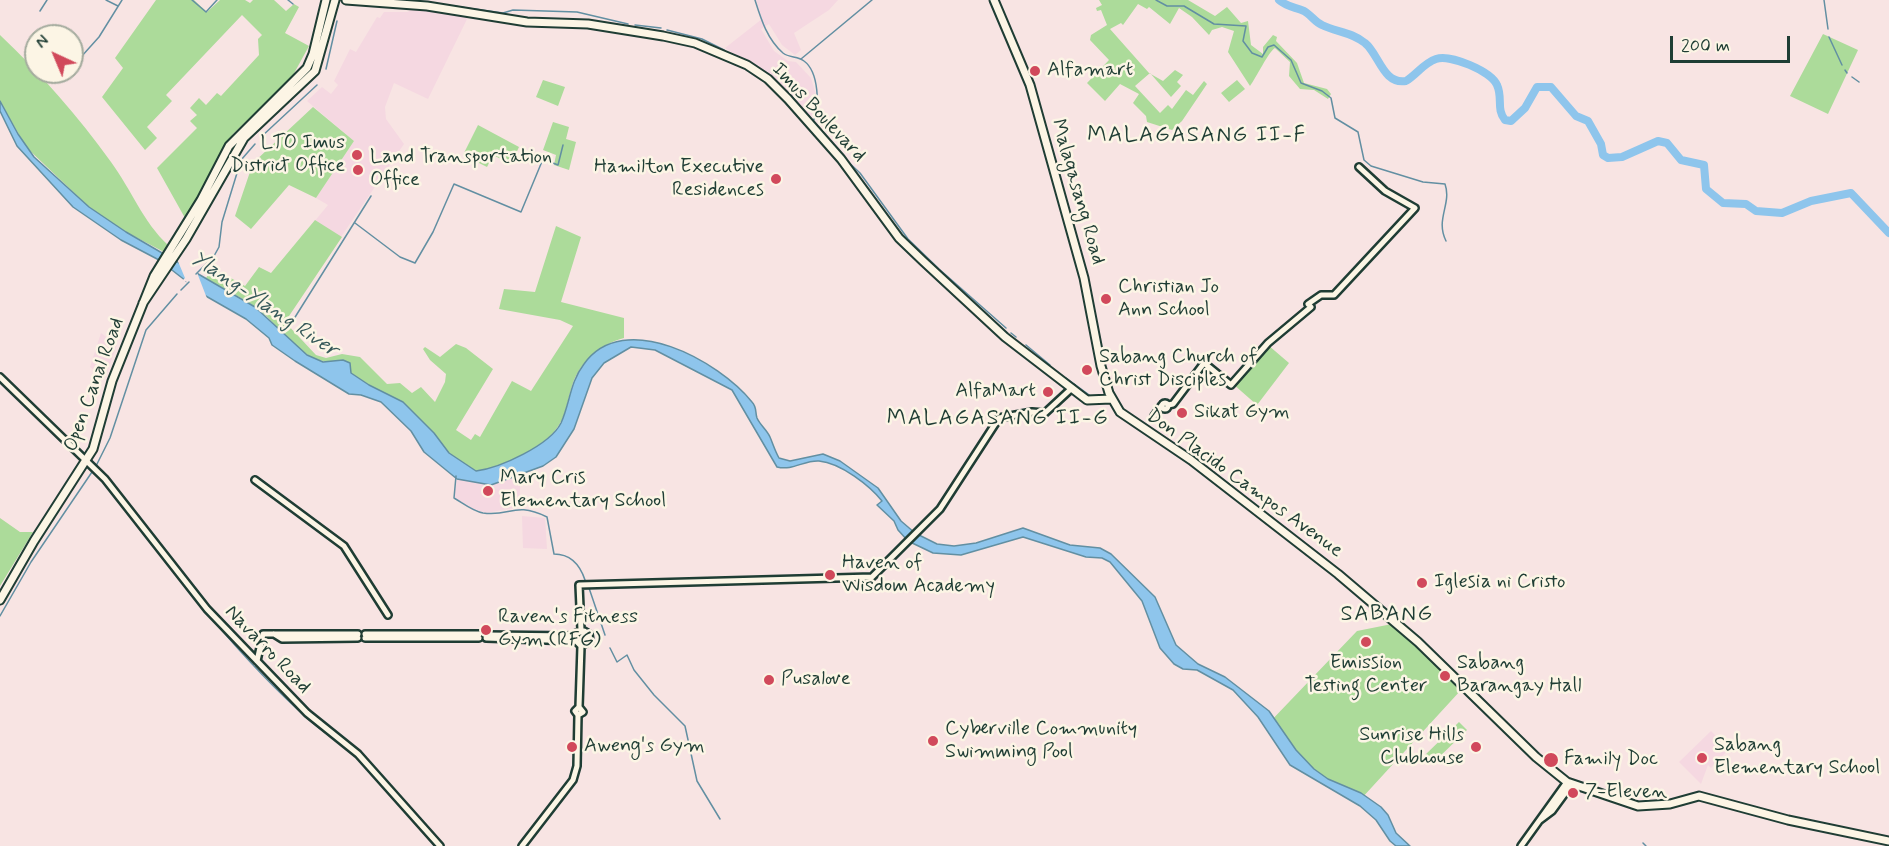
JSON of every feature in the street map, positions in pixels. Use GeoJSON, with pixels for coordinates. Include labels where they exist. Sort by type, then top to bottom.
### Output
{"type":"FeatureCollection","features":[{"type":"Feature","properties":{"kind":"main road"},"geometry":{"type":"LineString","coordinates":[[311,69],[326,0]]}},
{"type":"Feature","properties":{"kind":"main road","name":"Open Canal Road"},"geometry":{"type":"LineString","coordinates":[[0,600],[34,541],[87,461],[97,438],[117,368],[145,294],[177,248],[244,138],[311,69],[335,0]]}},
{"type":"Feature","properties":{"kind":"main road","name":"Imus Boulevard"},"geometry":{"type":"LineString","coordinates":[[346,0],[427,6],[527,22],[588,24],[663,36],[695,44],[747,65],[768,79],[841,159],[899,238],[989,324],[1089,401],[1111,399]]}},
{"type":"Feature","properties":{"kind":"main road","name":"Malagasang Road"},"geometry":{"type":"LineString","coordinates":[[994,0],[1030,85],[1084,278],[1099,360],[1111,399]]}},
{"type":"Feature","properties":{"kind":"main road","name":"Open Canal Road"},"geometry":{"type":"LineString","coordinates":[[177,248],[229,146],[311,69]]}},
{"type":"Feature","properties":{"kind":"main road","name":"Don Placido Campos Avenue"},"geometry":{"type":"LineString","coordinates":[[1111,399],[1122,415],[1191,460],[1338,574],[1418,642],[1536,757],[1569,783],[1643,807],[1699,796],[1788,820],[1889,841]]}},
{"type":"Feature","properties":{"kind":"street"},"geometry":{"type":"LineString","coordinates":[[1164,406],[1173,404],[1204,363],[1231,385],[1268,343],[1321,295],[1334,295],[1415,208],[1385,192],[1359,167]]}},
{"type":"Feature","properties":{"kind":"street","name":"Navarro Road"},"geometry":{"type":"LineString","coordinates":[[0,377],[105,479],[200,601],[256,661],[308,713],[363,759],[440,846]]}},
{"type":"Feature","properties":{"kind":"street"},"geometry":{"type":"LineString","coordinates":[[574,638],[581,630],[579,585],[873,577],[940,509],[999,418],[1045,413],[1072,388]]}},
{"type":"Feature","properties":{"kind":"street"},"geometry":{"type":"LineString","coordinates":[[255,480],[344,546],[388,615]]}},
{"type":"Feature","properties":{"kind":"street"},"geometry":{"type":"LineString","coordinates":[[581,630],[589,634],[590,641],[581,646]]}},
{"type":"Feature","properties":{"kind":"street"},"geometry":{"type":"LineString","coordinates":[[256,661],[263,634],[273,633],[282,639],[479,636],[482,632],[486,636],[574,638],[581,646],[579,707],[583,712],[578,715],[577,766],[573,780],[522,846]]}},
{"type":"Feature","properties":{"kind":"street"},"geometry":{"type":"LineString","coordinates":[[1521,846],[1540,820],[1552,811],[1569,783]]}},
{"type":"Feature","properties":{"kind":"shaded area"},"geometry":{"type":"Polygon","coordinates":[[[756,0],[838,0],[829,10],[794,33],[801,50],[795,55],[782,45],[769,24],[761,29],[774,51],[788,61],[796,62],[811,78],[816,95],[815,110],[810,118],[774,80],[725,48],[762,19],[756,0]]]}},
{"type":"Feature","properties":{"kind":"shaded area"},"geometry":{"type":"Polygon","coordinates":[[[413,7],[469,15],[428,99],[394,83],[385,107],[386,119],[404,144],[284,321],[271,274],[328,205],[316,198],[354,141],[307,101],[322,87],[331,94],[338,85],[334,81],[350,49],[356,52],[377,17],[380,18],[384,12],[408,12],[413,7]]]}},
{"type":"Feature","properties":{"kind":"shaded area"},"geometry":{"type":"Polygon","coordinates":[[[101,333],[117,345],[105,378],[90,367],[101,333]]]}},
{"type":"Feature","properties":{"kind":"shaded area","name":"Mary Cris Elementary School"},"geometry":{"type":"Polygon","coordinates":[[[521,474],[519,507],[486,513],[454,498],[457,479],[491,485],[521,474]]]}},
{"type":"Feature","properties":{"kind":"shaded area"},"geometry":{"type":"Polygon","coordinates":[[[522,516],[545,518],[547,549],[523,548],[522,516]]]}},
{"type":"Feature","properties":{"kind":"shaded area","name":"Sabang Elementary School"},"geometry":{"type":"Polygon","coordinates":[[[1711,731],[1729,749],[1711,768],[1708,765],[1701,784],[1679,762],[1711,731]]]}},
{"type":"Feature","properties":{"kind":"green space"},"geometry":{"type":"Polygon","coordinates":[[[156,0],[194,0],[207,12],[220,0],[245,0],[250,3],[253,0],[274,0],[286,11],[294,4],[299,7],[285,33],[309,46],[292,77],[233,134],[185,218],[157,168],[197,128],[190,121],[197,115],[190,108],[199,98],[206,105],[217,93],[221,96],[259,55],[258,39],[262,35],[242,15],[166,95],[172,101],[147,127],[157,138],[145,150],[102,97],[123,68],[115,58],[156,0]]]}},
{"type":"Feature","properties":{"kind":"green space"},"geometry":{"type":"Polygon","coordinates":[[[1099,0],[1188,0],[1215,16],[1227,7],[1241,23],[1248,21],[1251,45],[1263,54],[1263,47],[1273,35],[1277,37],[1276,41],[1297,63],[1304,83],[1327,89],[1331,94],[1328,99],[1314,90],[1300,89],[1289,76],[1290,62],[1275,48],[1250,86],[1228,52],[1234,31],[1222,27],[1212,30],[1209,35],[1192,17],[1179,8],[1170,24],[1149,7],[1147,9],[1138,4],[1123,25],[1121,23],[1110,29],[1150,73],[1135,86],[1160,113],[1168,105],[1172,109],[1186,90],[1193,95],[1204,81],[1207,84],[1182,121],[1172,130],[1147,122],[1146,116],[1133,103],[1139,94],[1120,84],[1105,101],[1087,83],[1109,60],[1090,40],[1091,35],[1107,25],[1101,10],[1097,11],[1096,8],[1102,5],[1099,0]]]}},
{"type":"Feature","properties":{"kind":"green space"},"geometry":{"type":"Polygon","coordinates":[[[1823,34],[1858,50],[1828,114],[1790,96],[1823,34]]]}},
{"type":"Feature","properties":{"kind":"green space"},"geometry":{"type":"Polygon","coordinates":[[[0,35],[24,59],[24,84],[47,84],[86,128],[118,172],[151,226],[168,245],[164,252],[126,232],[89,207],[26,147],[0,101],[0,35]]]}},
{"type":"Feature","properties":{"kind":"green space"},"geometry":{"type":"Polygon","coordinates":[[[1175,70],[1183,75],[1177,82],[1181,86],[1171,97],[1151,74],[1163,81],[1175,70]]]}},
{"type":"Feature","properties":{"kind":"green space"},"geometry":{"type":"Polygon","coordinates":[[[543,80],[565,87],[558,106],[536,97],[543,80]]]}},
{"type":"Feature","properties":{"kind":"green space"},"geometry":{"type":"Polygon","coordinates":[[[1237,80],[1245,89],[1229,102],[1221,93],[1237,80]]]}},
{"type":"Feature","properties":{"kind":"green space"},"geometry":{"type":"Polygon","coordinates":[[[313,107],[354,141],[316,198],[289,185],[251,229],[235,216],[253,163],[313,107]]]}},
{"type":"Feature","properties":{"kind":"green space"},"geometry":{"type":"Polygon","coordinates":[[[553,122],[569,127],[566,139],[576,142],[569,170],[554,165],[556,155],[543,150],[553,122]]]}},
{"type":"Feature","properties":{"kind":"green space"},"geometry":{"type":"Polygon","coordinates":[[[478,125],[519,147],[511,164],[493,155],[487,167],[463,155],[478,125]]]}},
{"type":"Feature","properties":{"kind":"green space"},"geometry":{"type":"Polygon","coordinates":[[[315,220],[342,237],[285,322],[316,355],[326,358],[342,354],[360,357],[387,384],[400,383],[412,393],[421,387],[435,402],[445,382],[446,374],[430,360],[423,349],[425,347],[440,357],[456,344],[466,348],[493,369],[456,430],[471,440],[475,434],[480,437],[512,381],[531,391],[573,326],[560,320],[499,309],[504,289],[535,292],[556,226],[581,237],[561,302],[624,318],[624,338],[599,349],[585,362],[575,377],[565,411],[553,433],[534,448],[510,461],[476,471],[449,453],[434,433],[403,402],[351,373],[351,367],[343,361],[328,362],[305,353],[255,307],[206,278],[213,268],[245,286],[259,267],[271,273],[315,220]]]}},
{"type":"Feature","properties":{"kind":"green space"},"geometry":{"type":"Polygon","coordinates":[[[1268,345],[1289,363],[1257,405],[1233,384],[1268,345]]]}},
{"type":"Feature","properties":{"kind":"green space"},"geometry":{"type":"Polygon","coordinates":[[[0,518],[20,532],[33,532],[0,586],[0,518]]]}},
{"type":"Feature","properties":{"kind":"green space"},"geometry":{"type":"Polygon","coordinates":[[[1392,624],[1461,690],[1361,799],[1301,767],[1267,725],[1357,631],[1392,624]]]}},
{"type":"Feature","properties":{"kind":"green space"},"geometry":{"type":"Polygon","coordinates":[[[1459,722],[1467,730],[1432,764],[1424,756],[1459,722]]]}},
{"type":"Feature","properties":{"kind":"water"},"geometry":{"type":"Polygon","coordinates":[[[0,101],[34,157],[89,207],[126,232],[255,307],[307,355],[323,362],[343,360],[350,363],[351,373],[403,402],[434,433],[449,453],[476,471],[498,465],[523,454],[536,447],[555,431],[561,423],[579,371],[601,348],[622,341],[646,341],[671,347],[695,357],[737,386],[754,404],[757,418],[769,434],[779,458],[790,461],[823,454],[840,461],[878,488],[901,521],[915,533],[937,544],[954,546],[976,543],[1023,528],[1070,545],[1100,548],[1111,554],[1155,597],[1176,645],[1198,664],[1225,677],[1269,711],[1296,750],[1314,769],[1328,779],[1361,793],[1381,807],[1388,815],[1396,833],[1410,846],[1396,846],[1376,820],[1360,806],[1290,765],[1258,717],[1233,690],[1197,670],[1183,669],[1174,664],[1160,648],[1142,601],[1110,562],[1102,558],[1086,557],[1023,537],[961,555],[933,553],[908,541],[898,530],[894,521],[877,505],[882,501],[877,495],[863,482],[836,466],[819,461],[788,468],[777,467],[732,390],[655,350],[631,347],[604,363],[592,378],[574,429],[556,457],[543,466],[491,485],[457,479],[424,452],[411,431],[381,402],[361,395],[349,394],[295,361],[272,345],[269,338],[246,319],[204,295],[159,260],[121,240],[73,207],[17,146],[0,111],[0,101]]]}},
{"type":"Feature","properties":{"kind":"pier"},"geometry":{"type":"Polygon","coordinates":[[[167,250],[196,270],[208,301],[189,289],[186,281],[181,282],[185,278],[177,259],[168,271],[167,250]]]}},
{"type":"Feature","properties":{"kind":"waterway"},"geometry":{"type":"LineString","coordinates":[[40,11],[47,0]]}},
{"type":"Feature","properties":{"kind":"waterway"},"geometry":{"type":"LineString","coordinates":[[106,0],[118,6]]}},
{"type":"Feature","properties":{"kind":"waterway"},"geometry":{"type":"LineString","coordinates":[[84,54],[99,37],[122,0]]}},
{"type":"Feature","properties":{"kind":"waterway"},"geometry":{"type":"LineString","coordinates":[[192,0],[206,12],[217,0]]}},
{"type":"Feature","properties":{"kind":"waterway"},"geometry":{"type":"LineString","coordinates":[[288,0],[293,4]]}},
{"type":"Feature","properties":{"kind":"waterway"},"geometry":{"type":"LineString","coordinates":[[414,0],[425,3]]}},
{"type":"Feature","properties":{"kind":"waterway"},"geometry":{"type":"LineString","coordinates":[[755,0],[765,28],[777,47],[785,55],[804,61],[813,73],[817,90],[817,108],[813,122]]}},
{"type":"Feature","properties":{"kind":"waterway"},"geometry":{"type":"LineString","coordinates":[[801,59],[872,0]]}},
{"type":"Feature","properties":{"kind":"waterway"},"geometry":{"type":"LineString","coordinates":[[1156,0],[1167,6],[1184,6],[1214,24],[1246,26],[1243,41],[1252,53],[1262,57],[1268,47],[1274,45],[1291,60],[1301,83],[1322,91],[1331,98],[1335,118],[1358,132],[1364,160],[1371,166],[1423,182],[1445,184],[1447,198],[1442,226],[1446,241]]}},
{"type":"Feature","properties":{"kind":"waterway"},"geometry":{"type":"LineString","coordinates":[[1279,0],[1288,6],[1304,11],[1322,25],[1360,39],[1370,48],[1387,74],[1398,81],[1406,81],[1436,59],[1460,61],[1479,69],[1493,80],[1499,90],[1502,116],[1505,120],[1511,121],[1525,108],[1537,87],[1551,87],[1576,116],[1588,121],[1601,144],[1603,155],[1608,158],[1622,157],[1658,141],[1667,143],[1681,160],[1704,165],[1706,189],[1723,203],[1746,204],[1756,211],[1782,213],[1811,201],[1851,193],[1889,233]]}},
{"type":"Feature","properties":{"kind":"waterway"},"geometry":{"type":"LineString","coordinates":[[1824,0],[1828,29]]}},
{"type":"Feature","properties":{"kind":"waterway"},"geometry":{"type":"LineString","coordinates":[[431,3],[503,13],[513,10],[577,12],[628,24]]}},
{"type":"Feature","properties":{"kind":"waterway"},"geometry":{"type":"LineString","coordinates":[[326,69],[337,21]]}},
{"type":"Feature","properties":{"kind":"waterway"},"geometry":{"type":"LineString","coordinates":[[635,25],[661,28]]}},
{"type":"Feature","properties":{"kind":"waterway"},"geometry":{"type":"LineString","coordinates":[[667,30],[702,39],[724,50]]}},
{"type":"Feature","properties":{"kind":"waterway"},"geometry":{"type":"LineString","coordinates":[[1829,37],[1842,65]]}},
{"type":"Feature","properties":{"kind":"waterway"},"geometry":{"type":"LineString","coordinates":[[728,53],[739,58]]}},
{"type":"Feature","properties":{"kind":"waterway"},"geometry":{"type":"LineString","coordinates":[[1852,77],[1859,82]]}},
{"type":"Feature","properties":{"kind":"waterway"},"geometry":{"type":"LineString","coordinates":[[261,137],[317,85]]}},
{"type":"Feature","properties":{"kind":"waterway"},"geometry":{"type":"LineString","coordinates":[[816,126],[833,145]]}},
{"type":"Feature","properties":{"kind":"waterway","name":"Ylang-Ylang River"},"geometry":{"type":"LineString","coordinates":[[196,274],[214,256],[219,247],[222,222],[241,160],[255,144]]}},
{"type":"Feature","properties":{"kind":"waterway"},"geometry":{"type":"LineString","coordinates":[[355,223],[400,257],[415,263],[433,232],[454,184],[521,212],[543,159],[558,165],[563,145]]}},
{"type":"Feature","properties":{"kind":"waterway"},"geometry":{"type":"LineString","coordinates":[[844,158],[860,173],[908,239],[938,268]]}},
{"type":"Feature","properties":{"kind":"waterway","name":"Ylang-Ylang River"},"geometry":{"type":"LineString","coordinates":[[282,333],[292,322],[371,196]]}},
{"type":"Feature","properties":{"kind":"waterway"},"geometry":{"type":"LineString","coordinates":[[939,269],[1006,328]]}},
{"type":"Feature","properties":{"kind":"waterway"},"geometry":{"type":"LineString","coordinates":[[181,290],[189,282]]}},
{"type":"Feature","properties":{"kind":"waterway"},"geometry":{"type":"LineString","coordinates":[[96,466],[110,438],[146,330],[177,294]]}},
{"type":"Feature","properties":{"kind":"waterway"},"geometry":{"type":"LineString","coordinates":[[1011,333],[1016,337]]}},
{"type":"Feature","properties":{"kind":"waterway"},"geometry":{"type":"LineString","coordinates":[[1026,345],[1050,365]]}},
{"type":"Feature","properties":{"kind":"waterway"},"geometry":{"type":"LineString","coordinates":[[1066,378],[1092,397]]}},
{"type":"Feature","properties":{"kind":"waterway"},"geometry":{"type":"LineString","coordinates":[[0,616],[31,562],[92,472]]}},
{"type":"Feature","properties":{"kind":"waterway"},"geometry":{"type":"LineString","coordinates":[[456,476],[454,498],[475,511],[492,514],[527,510],[547,517],[554,554],[574,561],[585,580]]}},
{"type":"Feature","properties":{"kind":"waterway"},"geometry":{"type":"LineString","coordinates":[[135,522],[196,599],[260,673],[313,723],[358,757]]}},
{"type":"Feature","properties":{"kind":"waterway"},"geometry":{"type":"LineString","coordinates":[[589,588],[605,635]]}},
{"type":"Feature","properties":{"kind":"waterway"},"geometry":{"type":"LineString","coordinates":[[610,648],[617,662],[627,655],[634,670],[654,695],[685,726],[697,781],[720,819]]}},
{"type":"Feature","properties":{"kind":"waterway"},"geometry":{"type":"LineString","coordinates":[[417,824],[436,846]]}},
{"type":"Feature","properties":{"kind":"waterway"},"geometry":{"type":"LineString","coordinates":[[1643,843],[1646,846]]}},
{"type":"Feature","properties":{"kind":"place","name":"Alfamart"},"geometry":{"type":"Point","coordinates":[1035,71]}},
{"type":"Feature","properties":{"kind":"place","name":"LTO Imus District Office"},"geometry":{"type":"Point","coordinates":[357,155]}},
{"type":"Feature","properties":{"kind":"place","name":"Land Transportation Office"},"geometry":{"type":"Point","coordinates":[358,170]}},
{"type":"Feature","properties":{"kind":"place","name":"Hamilton Executive Residences"},"geometry":{"type":"Point","coordinates":[776,179]}},
{"type":"Feature","properties":{"kind":"place","name":"Christian Jo Ann School"},"geometry":{"type":"Point","coordinates":[1106,299]}},
{"type":"Feature","properties":{"kind":"place","name":"Sabang Church of Christ Disciples"},"geometry":{"type":"Point","coordinates":[1087,370]}},
{"type":"Feature","properties":{"kind":"place","name":"AlfaMart"},"geometry":{"type":"Point","coordinates":[1048,392]}},
{"type":"Feature","properties":{"kind":"place","name":"Sikat Gym"},"geometry":{"type":"Point","coordinates":[1182,413]}},
{"type":"Feature","properties":{"kind":"place","name":"Mary Cris Elementary School"},"geometry":{"type":"Point","coordinates":[488,491]}},
{"type":"Feature","properties":{"kind":"place","name":"Haven of Wisdom Academy"},"geometry":{"type":"Point","coordinates":[830,575]}},
{"type":"Feature","properties":{"kind":"place","name":"Iglesia ni Cristo"},"geometry":{"type":"Point","coordinates":[1422,583]}},
{"type":"Feature","properties":{"kind":"place","name":"Raven's Fitness Gym (RFG)"},"geometry":{"type":"Point","coordinates":[486,630]}},
{"type":"Feature","properties":{"kind":"place","name":"Emission Testing Center"},"geometry":{"type":"Point","coordinates":[1366,642]}},
{"type":"Feature","properties":{"kind":"place","name":"Sabang Barangay Hall"},"geometry":{"type":"Point","coordinates":[1445,676]}},
{"type":"Feature","properties":{"kind":"place","name":"Pusalove"},"geometry":{"type":"Point","coordinates":[769,680]}},
{"type":"Feature","properties":{"kind":"place","name":"Cyberville Community Swimming Pool"},"geometry":{"type":"Point","coordinates":[933,741]}},
{"type":"Feature","properties":{"kind":"place","name":"Aweng's Gym"},"geometry":{"type":"Point","coordinates":[572,747]}},
{"type":"Feature","properties":{"kind":"place","name":"Sunrise Hills Clubhouse"},"geometry":{"type":"Point","coordinates":[1476,747]}},
{"type":"Feature","properties":{"kind":"place","name":"Sabang Elementary School"},"geometry":{"type":"Point","coordinates":[1702,758]}},
{"type":"Feature","properties":{"kind":"place","name":"Family Doc"},"geometry":{"type":"Point","coordinates":[1551,760]}},
{"type":"Feature","properties":{"kind":"place","name":"7-Eleven"},"geometry":{"type":"Point","coordinates":[1573,793]}},
{"type":"Feature","properties":{"kind":"district","name":"MALAGASANG II-F"},"geometry":{"type":"Point","coordinates":[1197,136]}},
{"type":"Feature","properties":{"kind":"district","name":"MALAGASANG II-G"},"geometry":{"type":"Point","coordinates":[998,419]}},
{"type":"Feature","properties":{"kind":"district","name":"SABANG"},"geometry":{"type":"Point","coordinates":[1387,615]}}]}
